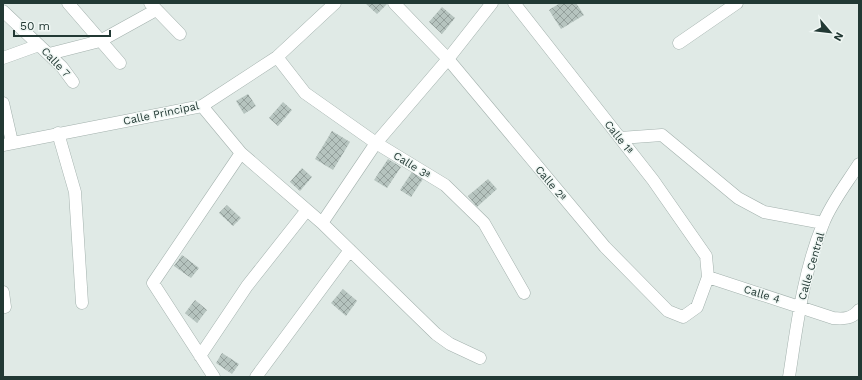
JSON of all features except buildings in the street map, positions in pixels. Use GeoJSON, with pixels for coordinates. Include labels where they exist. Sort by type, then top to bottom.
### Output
{"type":"FeatureCollection","features":[{"type":"Feature","properties":{"kind":"street"},"geometry":{"type":"LineString","coordinates":[[68,3],[120,63]]}},
{"type":"Feature","properties":{"kind":"street","name":"Calle Principal"},"geometry":{"type":"LineString","coordinates":[[8,144],[202,106],[277,57],[335,3]]}},
{"type":"Feature","properties":{"kind":"street","name":"Calle 2ª"},"geometry":{"type":"LineString","coordinates":[[394,3],[448,59],[605,247],[668,311],[683,317],[697,307],[708,277]]}},
{"type":"Feature","properties":{"kind":"street"},"geometry":{"type":"LineString","coordinates":[[322,223],[376,143],[448,59],[492,3]]}},
{"type":"Feature","properties":{"kind":"street","name":"Calle 1ª"},"geometry":{"type":"LineString","coordinates":[[514,3],[653,180],[706,256],[708,277]]}},
{"type":"Feature","properties":{"kind":"street"},"geometry":{"type":"LineString","coordinates":[[679,43],[737,3]]}},
{"type":"Feature","properties":{"kind":"street"},"geometry":{"type":"LineString","coordinates":[[49,54],[100,41],[153,6],[180,34]]}},
{"type":"Feature","properties":{"kind":"street","name":"Calle 7"},"geometry":{"type":"LineString","coordinates":[[3,11],[49,54],[73,82]]}},
{"type":"Feature","properties":{"kind":"street"},"geometry":{"type":"LineString","coordinates":[[3,58],[39,45]]}},
{"type":"Feature","properties":{"kind":"street","name":"Calle 3ª"},"geometry":{"type":"LineString","coordinates":[[277,57],[306,93],[376,143],[444,185],[484,223],[524,294]]}},
{"type":"Feature","properties":{"kind":"street"},"geometry":{"type":"LineString","coordinates":[[3,103],[8,144]]}},
{"type":"Feature","properties":{"kind":"street"},"geometry":{"type":"LineString","coordinates":[[202,106],[241,153],[322,223],[436,334],[450,344],[480,358]]}},
{"type":"Feature","properties":{"kind":"street"},"geometry":{"type":"LineString","coordinates":[[58,133],[75,192],[82,303]]}},
{"type":"Feature","properties":{"kind":"street"},"geometry":{"type":"LineString","coordinates":[[620,138],[662,135],[738,198],[764,212],[823,223]]}},
{"type":"Feature","properties":{"kind":"street"},"geometry":{"type":"LineString","coordinates":[[214,377],[153,283],[241,153]]}},
{"type":"Feature","properties":{"kind":"street","name":"Calle Central"},"geometry":{"type":"LineString","coordinates":[[789,377],[799,306],[810,262],[823,223],[859,164]]}},
{"type":"Feature","properties":{"kind":"street"},"geometry":{"type":"LineString","coordinates":[[200,356],[247,286],[307,210]]}},
{"type":"Feature","properties":{"kind":"street"},"geometry":{"type":"LineString","coordinates":[[256,377],[350,250]]}},
{"type":"Feature","properties":{"kind":"street","name":"Calle 4"},"geometry":{"type":"LineString","coordinates":[[708,277],[833,318],[845,319],[856,314],[859,310]]}},
{"type":"Feature","properties":{"kind":"street"},"geometry":{"type":"LineString","coordinates":[[3,292],[5,307]]}}]}
